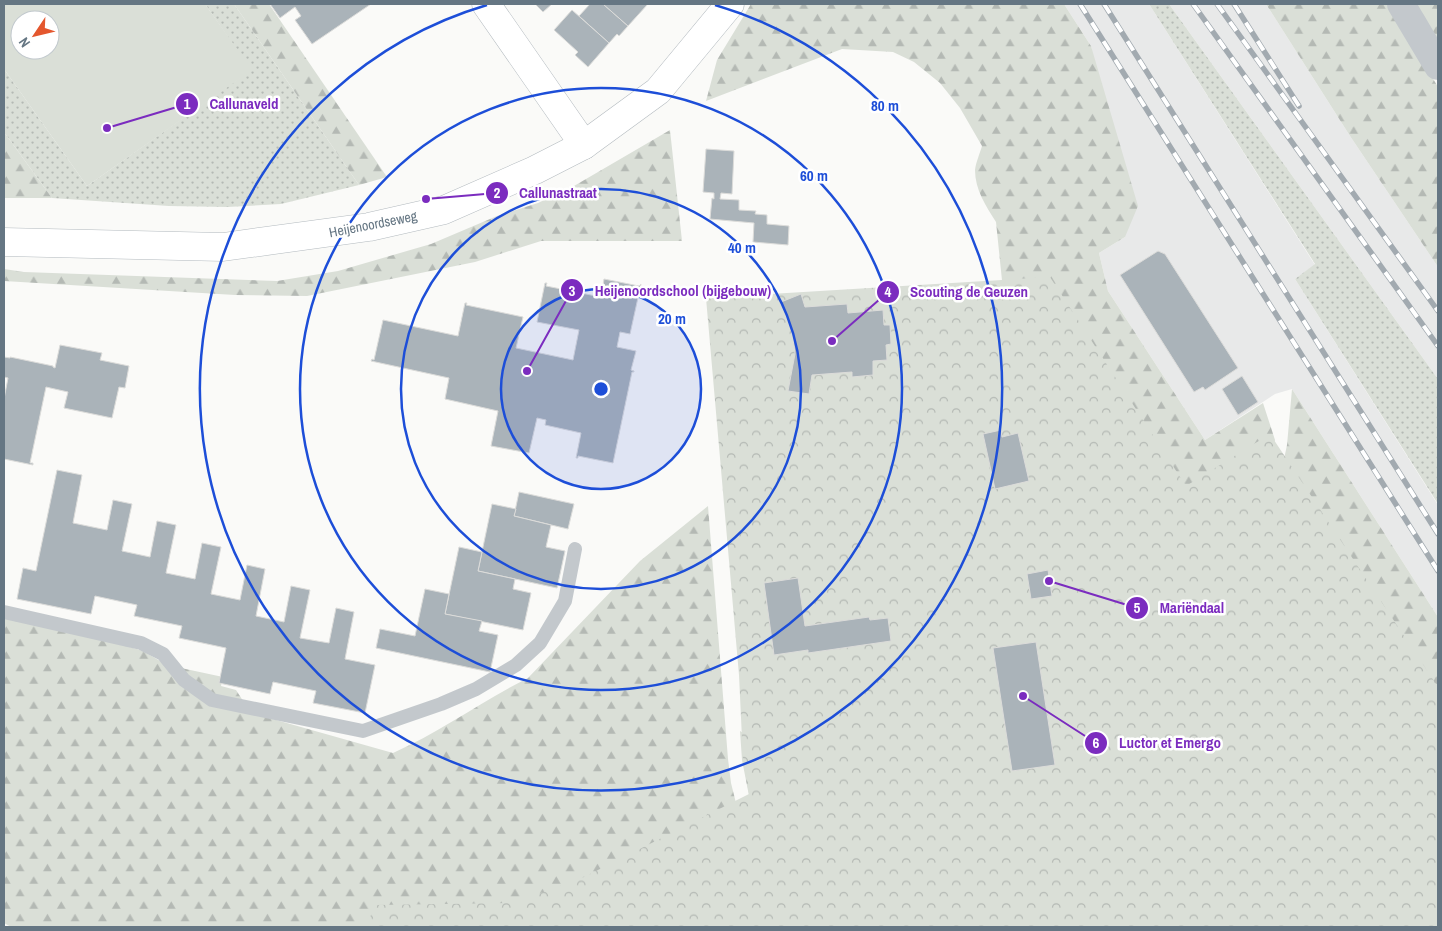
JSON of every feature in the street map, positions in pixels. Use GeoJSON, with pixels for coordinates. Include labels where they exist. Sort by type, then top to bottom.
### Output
{"type":"FeatureCollection","features":[{"type":"Feature","properties":{"kind":"street"},"geometry":{"type":"LineString","coordinates":[[486,4],[584,144]]}},
{"type":"Feature","properties":{"kind":"street","name":"Heijenoordseweg"},"geometry":{"type":"LineString","coordinates":[[4,242],[223,247],[369,227],[444,210],[535,170],[584,144],[658,91],[730,4]]}},
{"type":"Feature","properties":{"kind":"street"},"geometry":{"type":"LineString","coordinates":[[1401,4],[1438,66]]}},
{"type":"Feature","properties":{"kind":"lane"},"geometry":{"type":"LineString","coordinates":[[4,612],[141,643],[162,654],[184,680],[212,700],[363,731],[441,704],[476,689],[516,665],[540,642],[565,601],[575,549]]}},
{"type":"Feature","properties":{"kind":"shaded area"},"geometry":{"type":"Polygon","coordinates":[[[1064,4],[1149,4],[1315,265],[1295,279],[1438,505],[1438,617],[1292,389],[1275,394],[1205,440],[1108,291],[1099,253],[1125,237],[1091,46],[1064,4]]]}},
{"type":"Feature","properties":{"kind":"shaded area"},"geometry":{"type":"Polygon","coordinates":[[[1169,4],[1266,4],[1350,136],[1438,267],[1438,379],[1169,4]]]}},
{"type":"Feature","properties":{"kind":"green space"},"geometry":{"type":"Polygon","coordinates":[[[4,4],[205,4],[252,70],[87,186],[4,69],[4,4]]]}},
{"type":"Feature","properties":{"kind":"green space"},"geometry":{"type":"Polygon","coordinates":[[[205,4],[234,4],[359,185],[281,204],[227,207],[169,206],[52,198],[4,132],[4,69],[87,186],[251,70],[205,4]]]}},
{"type":"Feature","properties":{"kind":"green space"},"geometry":{"type":"Polygon","coordinates":[[[234,4],[269,4],[387,177],[359,185],[234,4]]]}},
{"type":"Feature","properties":{"kind":"green space"},"geometry":{"type":"Polygon","coordinates":[[[751,4],[1064,4],[1091,46],[1138,206],[1125,237],[1099,253],[1108,291],[1205,440],[1263,403],[1275,440],[1269,476],[751,806],[742,760],[740,731],[771,751],[1031,563],[996,222],[982,198],[975,177],[975,170],[982,146],[960,108],[940,83],[914,62],[893,52],[842,49],[706,101],[717,60],[751,4]]]}},
{"type":"Feature","properties":{"kind":"green space"},"geometry":{"type":"Polygon","coordinates":[[[1149,4],[1169,4],[1438,379],[1438,504],[1295,279],[1315,264],[1149,4]]]}},
{"type":"Feature","properties":{"kind":"green space"},"geometry":{"type":"Polygon","coordinates":[[[1266,4],[1389,4],[1438,87],[1438,267],[1350,136],[1266,4]]]}},
{"type":"Feature","properties":{"kind":"green space"},"geometry":{"type":"Polygon","coordinates":[[[1418,4],[1438,4],[1438,45],[1418,12],[1418,4]]]}},
{"type":"Feature","properties":{"kind":"green space"},"geometry":{"type":"Polygon","coordinates":[[[670,130],[682,241],[541,241],[475,262],[307,296],[235,295],[4,281],[4,269],[24,272],[277,281],[338,271],[431,244],[497,216],[538,203],[574,186],[670,130]]]}},
{"type":"Feature","properties":{"kind":"green space"},"geometry":{"type":"Polygon","coordinates":[[[4,132],[52,198],[4,198],[4,132]]]}},
{"type":"Feature","properties":{"kind":"green space"},"geometry":{"type":"Polygon","coordinates":[[[1050,277],[1186,486],[1270,434],[1438,687],[1438,927],[366,927],[375,905],[513,903],[584,877],[749,794],[743,760],[739,675],[706,298],[1050,277]]]}},
{"type":"Feature","properties":{"kind":"green space"},"geometry":{"type":"Polygon","coordinates":[[[1292,389],[1438,617],[1438,927],[1280,478],[1287,445],[1292,389]]]}},
{"type":"Feature","properties":{"kind":"green space"},"geometry":{"type":"Polygon","coordinates":[[[708,506],[728,759],[736,803],[580,927],[11,927],[4,923],[4,617],[113,642],[143,651],[167,665],[223,677],[221,686],[236,690],[251,713],[393,753],[427,736],[528,678],[640,561],[708,506]]]}},
{"type":"Feature","properties":{"kind":"building"},"geometry":{"type":"Polygon","coordinates":[[[270,4],[371,4],[312,44],[295,20],[301,16],[295,7],[280,18],[270,4]]]}},
{"type":"Feature","properties":{"kind":"building"},"geometry":{"type":"Polygon","coordinates":[[[535,4],[552,4],[543,12],[535,4]]]}},
{"type":"Feature","properties":{"kind":"building"},"geometry":{"type":"Polygon","coordinates":[[[590,4],[603,4],[628,26],[609,43],[579,16],[590,4]]]}},
{"type":"Feature","properties":{"kind":"building"},"geometry":{"type":"Polygon","coordinates":[[[603,4],[645,4],[647,5],[628,26],[603,4]]]}},
{"type":"Feature","properties":{"kind":"building"},"geometry":{"type":"Polygon","coordinates":[[[572,10],[609,43],[588,67],[575,55],[578,52],[554,30],[572,10]]]}},
{"type":"Feature","properties":{"kind":"building"},"geometry":{"type":"Polygon","coordinates":[[[706,149],[734,151],[732,194],[721,193],[720,199],[739,200],[739,210],[756,211],[755,214],[767,215],[767,224],[789,226],[788,245],[753,242],[754,223],[710,219],[714,193],[703,192],[706,149]]]}},
{"type":"Feature","properties":{"kind":"building"},"geometry":{"type":"Polygon","coordinates":[[[1158,251],[1165,254],[1238,368],[1205,390],[1203,387],[1194,392],[1120,275],[1158,251]]]}},
{"type":"Feature","properties":{"kind":"building"},"geometry":{"type":"Polygon","coordinates":[[[604,279],[639,286],[641,284],[630,334],[620,332],[617,347],[636,351],[631,370],[634,372],[632,372],[613,463],[578,456],[576,458],[581,433],[545,425],[546,420],[537,418],[529,453],[491,446],[498,411],[445,399],[449,378],[371,361],[372,359],[374,360],[383,320],[458,336],[465,303],[467,303],[466,305],[523,317],[516,348],[573,360],[579,330],[537,322],[545,283],[547,283],[546,286],[601,297],[604,279]]]}},
{"type":"Feature","properties":{"kind":"building"},"geometry":{"type":"Polygon","coordinates":[[[801,294],[805,307],[847,304],[848,313],[883,310],[884,325],[890,325],[891,344],[886,345],[887,360],[873,361],[873,375],[852,377],[852,372],[812,375],[809,394],[788,391],[795,354],[793,336],[781,302],[801,294]]]}},
{"type":"Feature","properties":{"kind":"building"},"geometry":{"type":"Polygon","coordinates":[[[60,345],[102,353],[100,360],[129,366],[125,388],[119,387],[112,418],[64,408],[68,392],[46,387],[30,463],[33,463],[33,465],[4,459],[4,399],[8,378],[4,377],[4,357],[53,366],[55,368],[60,345]]]}},
{"type":"Feature","properties":{"kind":"building"},"geometry":{"type":"Polygon","coordinates":[[[1242,376],[1258,402],[1238,415],[1222,389],[1242,376]]]}},
{"type":"Feature","properties":{"kind":"building"},"geometry":{"type":"Polygon","coordinates":[[[1001,430],[1002,437],[1018,433],[1029,481],[995,489],[983,434],[1001,430]]]}},
{"type":"Feature","properties":{"kind":"building"},"geometry":{"type":"Polygon","coordinates":[[[57,470],[82,475],[73,523],[107,530],[113,500],[132,504],[122,551],[150,557],[157,521],[176,525],[166,573],[195,579],[202,543],[221,547],[211,594],[240,600],[247,565],[265,569],[256,616],[284,622],[291,586],[310,590],[300,638],[329,643],[336,608],[354,612],[345,659],[375,665],[365,713],[313,703],[316,691],[273,682],[270,694],[219,683],[226,648],[179,638],[182,626],[134,616],[137,605],[95,596],[91,614],[17,599],[23,568],[36,571],[57,470]]]}},
{"type":"Feature","properties":{"kind":"building"},"geometry":{"type":"Polygon","coordinates":[[[519,492],[574,504],[568,529],[514,516],[519,492]]]}},
{"type":"Feature","properties":{"kind":"building"},"geometry":{"type":"Polygon","coordinates":[[[492,504],[516,509],[514,516],[551,525],[546,547],[565,551],[557,588],[478,571],[492,504]]]}},
{"type":"Feature","properties":{"kind":"building"},"geometry":{"type":"Polygon","coordinates":[[[459,547],[482,552],[478,571],[515,579],[513,589],[531,593],[523,630],[445,614],[459,547]]]}},
{"type":"Feature","properties":{"kind":"building"},"geometry":{"type":"Polygon","coordinates":[[[1048,570],[1052,596],[1031,599],[1027,574],[1048,570]]]}},
{"type":"Feature","properties":{"kind":"building"},"geometry":{"type":"Polygon","coordinates":[[[798,578],[805,626],[869,617],[870,620],[888,618],[891,641],[808,653],[808,650],[774,655],[764,583],[798,578]]]}},
{"type":"Feature","properties":{"kind":"building"},"geometry":{"type":"Polygon","coordinates":[[[425,589],[449,594],[445,614],[482,621],[479,631],[498,635],[490,672],[376,648],[380,629],[415,636],[425,589]]]}},
{"type":"Feature","properties":{"kind":"building"},"geometry":{"type":"Polygon","coordinates":[[[1036,642],[1055,765],[1012,771],[993,648],[1036,642]]]}},
{"type":"Feature","properties":{"kind":"railway"},"geometry":{"type":"LineString","coordinates":[[1080,4],[1438,571]]}},
{"type":"Feature","properties":{"kind":"railway"},"geometry":{"type":"LineString","coordinates":[[1104,4],[1438,534]]}},
{"type":"Feature","properties":{"kind":"railway"},"geometry":{"type":"LineString","coordinates":[[1193,4],[1438,346]]}},
{"type":"Feature","properties":{"kind":"railway"},"geometry":{"type":"LineString","coordinates":[[1217,4],[1438,311]]}},
{"type":"Feature","properties":{"kind":"railway"},"geometry":{"type":"LineString","coordinates":[[1234,4],[1299,106]]}},
{"type":"Feature","properties":{"kind":"place","name":"Callunaveld"},"geometry":{"type":"Point","coordinates":[107,128]}},
{"type":"Feature","properties":{"kind":"place","name":"Callunastraat"},"geometry":{"type":"Point","coordinates":[426,199]}},
{"type":"Feature","properties":{"kind":"place","name":"Scouting de Geuzen"},"geometry":{"type":"Point","coordinates":[832,341]}},
{"type":"Feature","properties":{"kind":"place","name":"Heijenoordschool (bijgebouw)"},"geometry":{"type":"Point","coordinates":[527,371]}},
{"type":"Feature","properties":{"kind":"place","name":"Mariëndaal"},"geometry":{"type":"Point","coordinates":[1049,581]}},
{"type":"Feature","properties":{"kind":"place","name":"Luctor et Emergo"},"geometry":{"type":"Point","coordinates":[1023,696]}}]}
